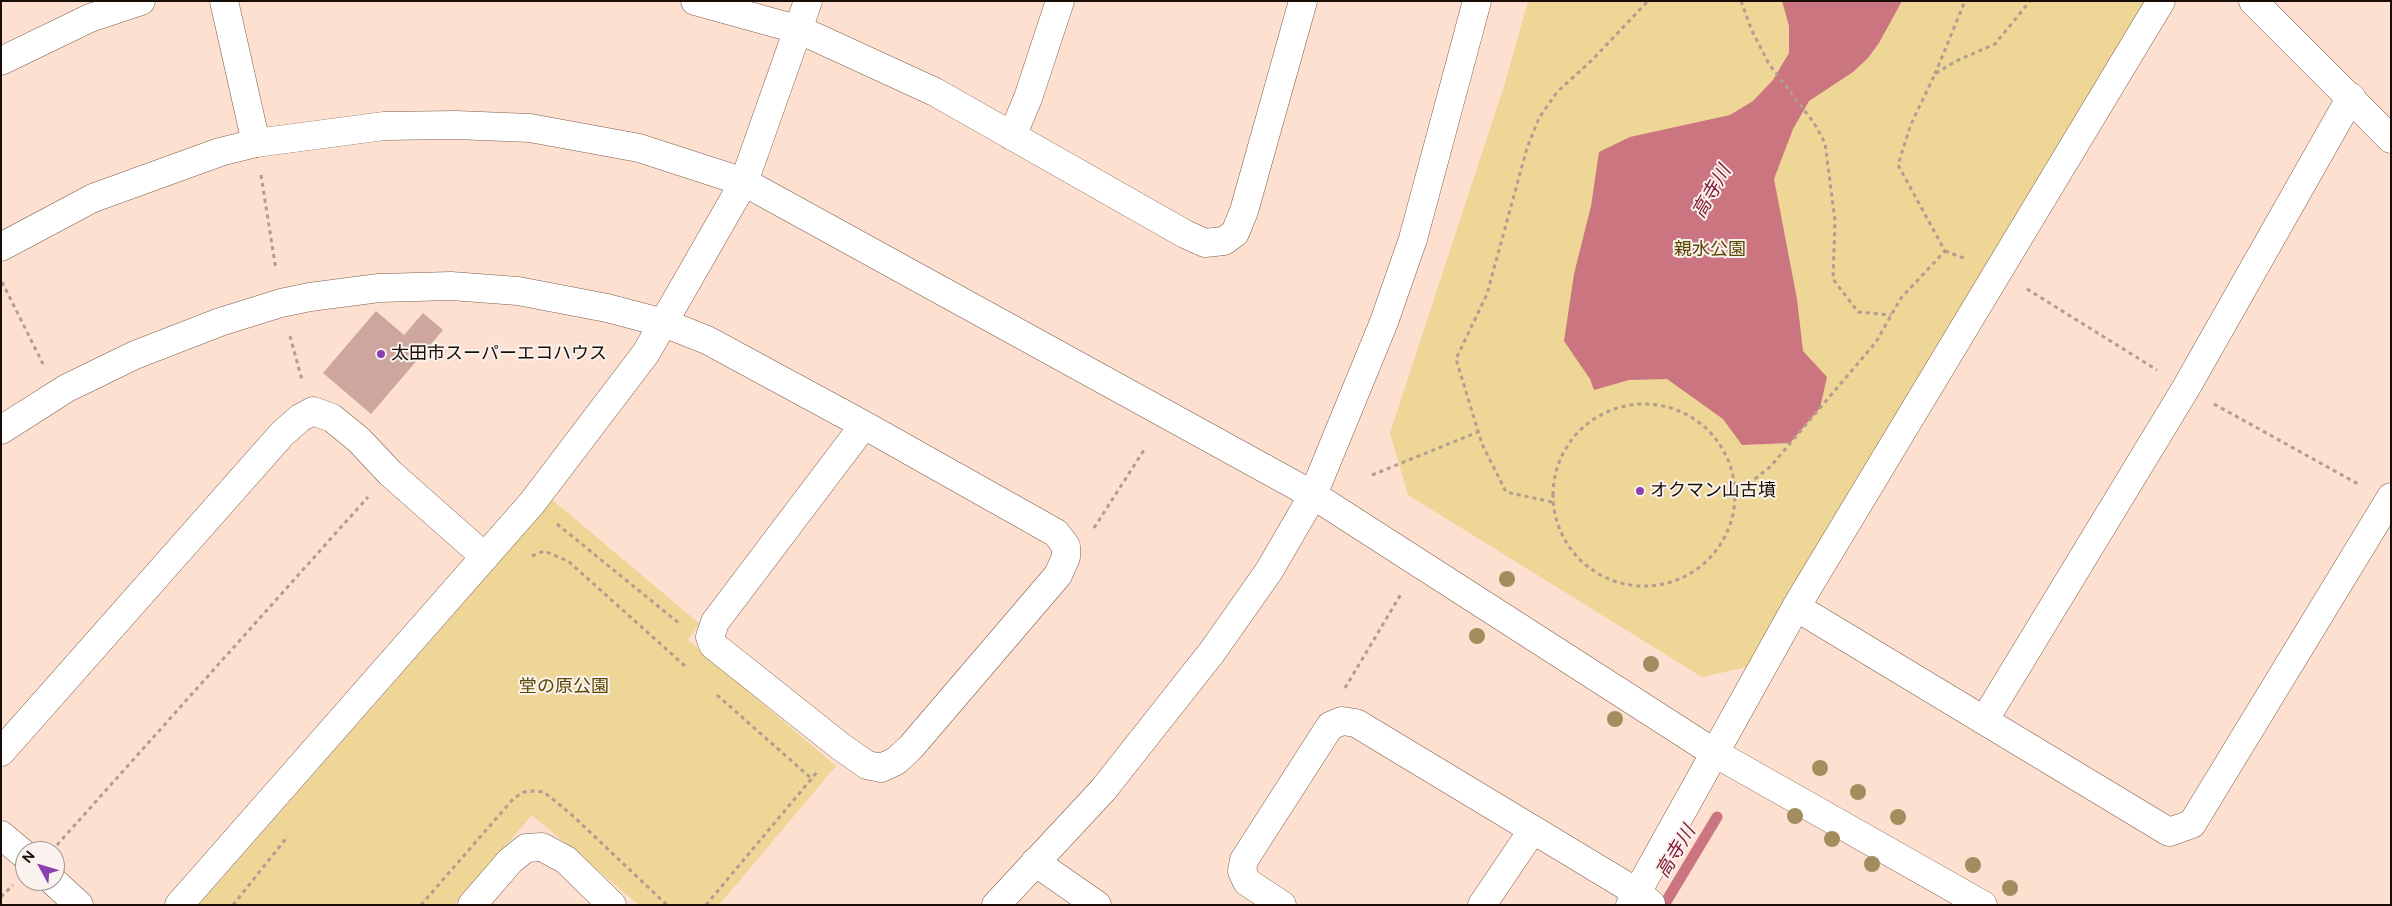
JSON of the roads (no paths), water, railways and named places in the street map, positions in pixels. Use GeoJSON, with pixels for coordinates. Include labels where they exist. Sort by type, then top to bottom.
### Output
{"type":"FeatureCollection","features":[{"type":"Feature","properties":{"kind":"street"},"geometry":{"type":"LineString","coordinates":[[1,61],[90,18],[141,1]]}},
{"type":"Feature","properties":{"kind":"street"},"geometry":{"type":"LineString","coordinates":[[224,1],[256,142]]}},
{"type":"Feature","properties":{"kind":"street"},"geometry":{"type":"LineString","coordinates":[[695,1],[800,30],[936,92],[1185,234],[1205,243],[1224,241],[1235,233],[1244,211],[1303,1]]}},
{"type":"Feature","properties":{"kind":"street"},"geometry":{"type":"LineString","coordinates":[[179,905],[532,503],[646,353],[744,182],[800,30],[808,1]]}},
{"type":"Feature","properties":{"kind":"street"},"geometry":{"type":"LineString","coordinates":[[1012,136],[1028,98],[1060,1]]}},
{"type":"Feature","properties":{"kind":"street"},"geometry":{"type":"LineString","coordinates":[[996,905],[1102,790],[1212,652],[1269,571],[1313,494],[1384,322],[1413,239],[1477,1]]}},
{"type":"Feature","properties":{"kind":"street"},"geometry":{"type":"LineString","coordinates":[[1282,905],[1247,882],[1242,871],[1244,860],[1330,726],[1342,721],[1356,723],[1532,831],[1640,901],[1713,752],[1796,607],[2161,1]]}},
{"type":"Feature","properties":{"kind":"street"},"geometry":{"type":"LineString","coordinates":[[2253,1],[2391,139]]}},
{"type":"Feature","properties":{"kind":"street"},"geometry":{"type":"LineString","coordinates":[[1985,720],[2186,388],[2351,97]]}},
{"type":"Feature","properties":{"kind":"street"},"geometry":{"type":"LineString","coordinates":[[1,247],[93,198],[220,152],[256,142],[384,126],[456,125],[530,128],[639,148],[744,182],[1313,494],[1713,752],[1983,905]]}},
{"type":"Feature","properties":{"kind":"street"},"geometry":{"type":"LineString","coordinates":[[1,430],[67,388],[135,355],[220,322],[281,303],[310,297],[380,288],[470,288],[526,293],[607,308],[664,323],[707,340],[864,425],[1056,533],[1066,546],[1066,557],[1058,575],[911,747],[896,761],[881,768],[867,765],[840,746],[712,645],[710,637],[715,622],[864,425]]}},
{"type":"Feature","properties":{"kind":"street"},"geometry":{"type":"LineString","coordinates":[[1,752],[282,434],[300,418],[313,411],[332,418],[359,440],[390,473],[485,557]]}},
{"type":"Feature","properties":{"kind":"street"},"geometry":{"type":"LineString","coordinates":[[1796,607],[2169,832],[2192,824],[2390,499]]}},
{"type":"Feature","properties":{"kind":"street"},"geometry":{"type":"LineString","coordinates":[[1482,905],[1532,831]]}},
{"type":"Feature","properties":{"kind":"street"},"geometry":{"type":"LineString","coordinates":[[1,835],[15,847]]}},
{"type":"Feature","properties":{"kind":"street"},"geometry":{"type":"LineString","coordinates":[[472,905],[510,861],[526,848],[542,847],[566,860],[612,905]]}},
{"type":"Feature","properties":{"kind":"street"},"geometry":{"type":"LineString","coordinates":[[1035,862],[1097,905]]}},
{"type":"Feature","properties":{"kind":"street"},"geometry":{"type":"LineString","coordinates":[[64,891],[79,905]]}},
{"type":"Feature","properties":{"kind":"water"},"geometry":{"type":"Polygon","coordinates":[[[1782,1],[1902,1],[1879,43],[1868,58],[1853,72],[1809,101],[1793,129],[1774,179],[1797,299],[1803,351],[1827,377],[1820,408],[1790,443],[1742,445],[1723,419],[1667,379],[1629,380],[1594,390],[1590,379],[1564,341],[1574,274],[1591,206],[1599,152],[1630,137],[1730,115],[1753,101],[1773,80],[1789,53],[1789,26],[1782,1]]]}},
{"type":"Feature","properties":{"kind":"waterway","name":"高寺川"},"geometry":{"type":"LineString","coordinates":[[1664,905],[1717,817]]}},
{"type":"Feature","properties":{"kind":"place","name":"太田市スーパーエコハウス"},"geometry":{"type":"Point","coordinates":[381,354]}},
{"type":"Feature","properties":{"kind":"place","name":"オクマン山古墳"},"geometry":{"type":"Point","coordinates":[1640,491]}},
{"type":"Feature","properties":{"kind":"park label","name":"親水公園"},"geometry":{"type":"Point","coordinates":[1710,250]}},
{"type":"Feature","properties":{"kind":"park label","name":"堂の原公園"},"geometry":{"type":"Point","coordinates":[564,687]}}]}
